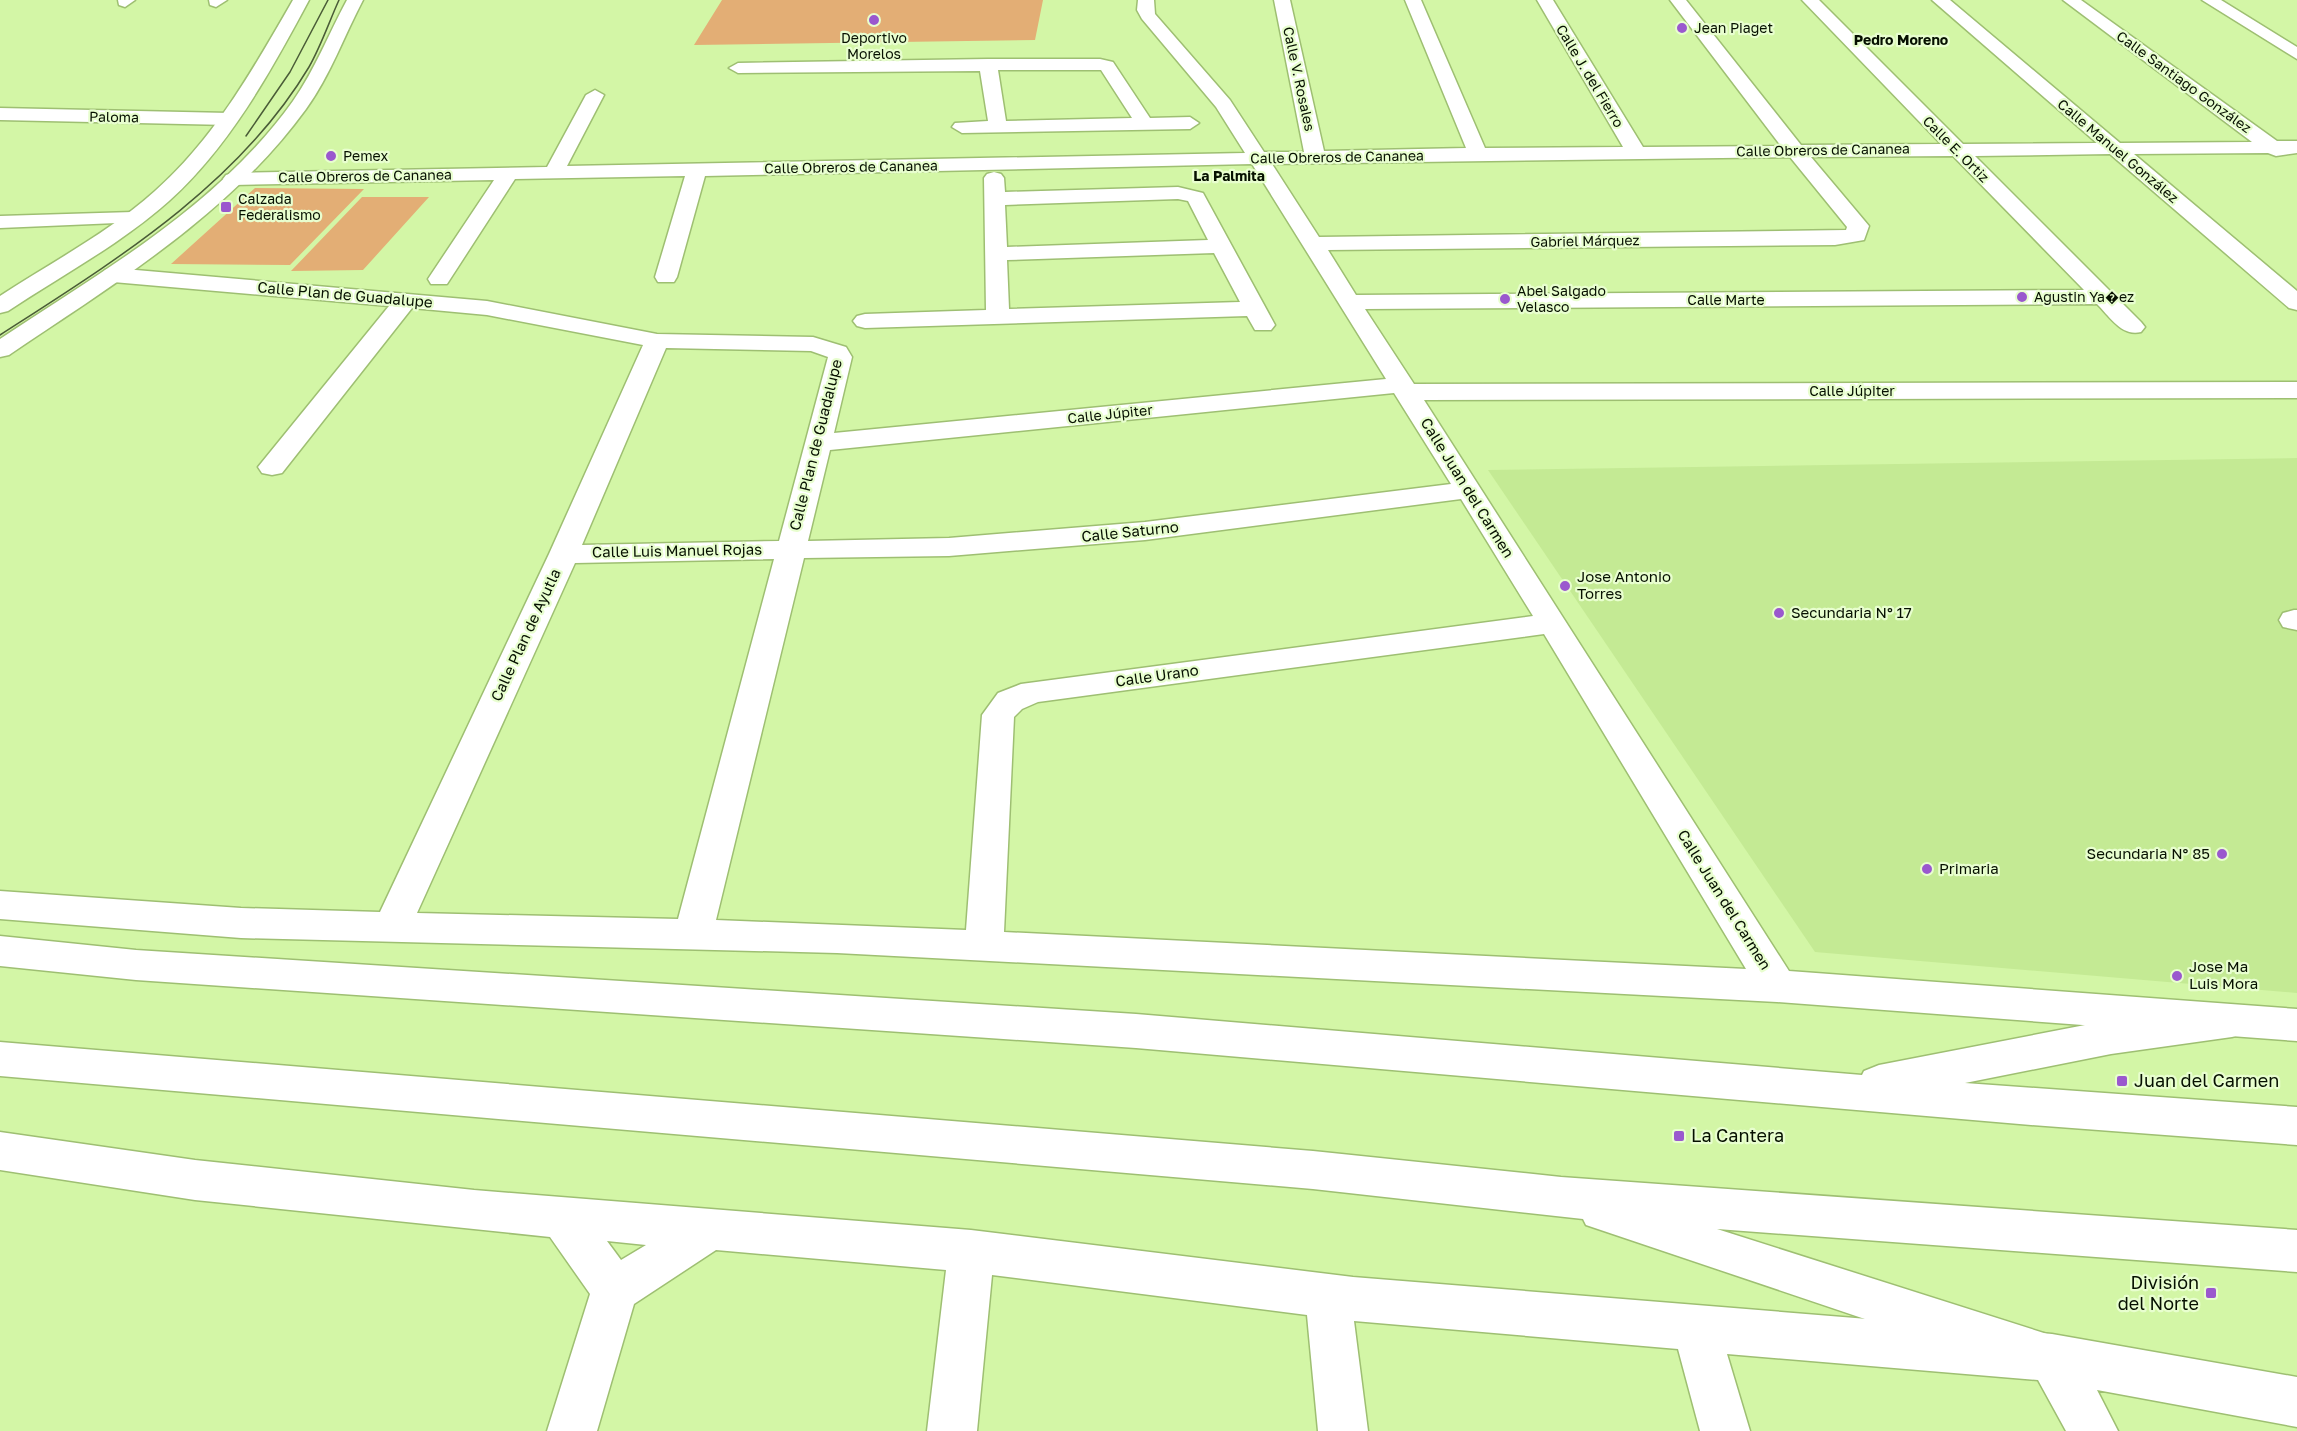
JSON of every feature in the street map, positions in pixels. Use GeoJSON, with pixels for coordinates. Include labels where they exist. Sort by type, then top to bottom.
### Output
{"type":"FeatureCollection","features":[{"type":"Feature","properties":{"kind":"main road"},"geometry":{"type":"LineString","coordinates":[[0,306],[133,218],[181,178],[238,108],[301,0]]}},
{"type":"Feature","properties":{"kind":"main road"},"geometry":{"type":"LineString","coordinates":[[0,350],[113,275],[183,224],[233,179],[284,126],[300,104],[330,53],[355,0]]}},
{"type":"Feature","properties":{"kind":"main road","name":"Calle Juan del Carmen"},"geometry":{"type":"LineString","coordinates":[[1146,0],[1145,10],[1148,16],[1223,104],[1313,244],[1553,623],[1777,986]]}},
{"type":"Feature","properties":{"kind":"main road","name":"Calle V. Rosales"},"geometry":{"type":"LineString","coordinates":[[1282,0],[1315,157]]}},
{"type":"Feature","properties":{"kind":"main road"},"geometry":{"type":"LineString","coordinates":[[1413,0],[1478,154]]}},
{"type":"Feature","properties":{"kind":"main road","name":"Calle J. del Fierro"},"geometry":{"type":"LineString","coordinates":[[1545,0],[1636,152]]}},
{"type":"Feature","properties":{"kind":"main road"},"geometry":{"type":"LineString","coordinates":[[1678,0],[1795,151]]}},
{"type":"Feature","properties":{"kind":"main road","name":"Calle E. Ortiz"},"geometry":{"type":"LineString","coordinates":[[1810,0],[2133,327]]}},
{"type":"Feature","properties":{"kind":"main road","name":"Calle Manuel González"},"geometry":{"type":"LineString","coordinates":[[1940,0],[2297,303]]}},
{"type":"Feature","properties":{"kind":"main road","name":"Calle Santiago González"},"geometry":{"type":"LineString","coordinates":[[2071,0],[2297,165]]}},
{"type":"Feature","properties":{"kind":"main road"},"geometry":{"type":"LineString","coordinates":[[2210,0],[2289,44],[2297,54]]}},
{"type":"Feature","properties":{"kind":"main road"},"geometry":{"type":"LineString","coordinates":[[988,64],[998,127]]}},
{"type":"Feature","properties":{"kind":"main road"},"geometry":{"type":"LineString","coordinates":[[739,67],[1103,64],[1145,124]]}},
{"type":"Feature","properties":{"kind":"main road"},"geometry":{"type":"LineString","coordinates":[[554,172],[595,95]]}},
{"type":"Feature","properties":{"kind":"main road","name":"Paloma"},"geometry":{"type":"LineString","coordinates":[[0,114],[228,119]]}},
{"type":"Feature","properties":{"kind":"main road"},"geometry":{"type":"LineString","coordinates":[[962,127],[1190,123]]}},
{"type":"Feature","properties":{"kind":"main road"},"geometry":{"type":"LineString","coordinates":[[1077,125],[1078,162]]}},
{"type":"Feature","properties":{"kind":"main road"},"geometry":{"type":"LineString","coordinates":[[1054,163],[1056,126]]}},
{"type":"Feature","properties":{"kind":"main road","name":"Calle Obreros de Cananea"},"geometry":{"type":"LineString","coordinates":[[233,179],[1478,154],[2297,147]]}},
{"type":"Feature","properties":{"kind":"main road","name":"Gabriel Márquez"},"geometry":{"type":"LineString","coordinates":[[1313,244],[1835,238],[1856,235],[1858,226],[1795,151]]}},
{"type":"Feature","properties":{"kind":"main road"},"geometry":{"type":"LineString","coordinates":[[993,164],[998,317]]}},
{"type":"Feature","properties":{"kind":"main road"},"geometry":{"type":"LineString","coordinates":[[666,277],[697,170]]}},
{"type":"Feature","properties":{"kind":"main road"},"geometry":{"type":"LineString","coordinates":[[439,279],[509,173]]}},
{"type":"Feature","properties":{"kind":"main road"},"geometry":{"type":"LineString","coordinates":[[865,321],[998,317],[1259,317],[1198,200],[1191,195],[994,199]]}},
{"type":"Feature","properties":{"kind":"main road"},"geometry":{"type":"LineString","coordinates":[[0,222],[133,218]]}},
{"type":"Feature","properties":{"kind":"main road"},"geometry":{"type":"LineString","coordinates":[[996,254],[1222,246]]}},
{"type":"Feature","properties":{"kind":"main road","name":"Calle Plan de Guadalupe"},"geometry":{"type":"LineString","coordinates":[[113,275],[487,308],[657,341],[813,344],[832,348],[840,357],[694,933]]}},
{"type":"Feature","properties":{"kind":"main road","name":"Calle Marte"},"geometry":{"type":"LineString","coordinates":[[1349,302],[2103,297]]}},
{"type":"Feature","properties":{"kind":"main road"},"geometry":{"type":"LineString","coordinates":[[272,467],[406,301]]}},
{"type":"Feature","properties":{"kind":"main road"},"geometry":{"type":"LineString","coordinates":[[0,363],[38,337],[55,313]]}},
{"type":"Feature","properties":{"kind":"main road","name":"Calle Plan de Ayutla"},"geometry":{"type":"LineString","coordinates":[[392,927],[564,554],[657,341]]}},
{"type":"Feature","properties":{"kind":"main road","name":"Calle Júpiter"},"geometry":{"type":"LineString","coordinates":[[818,443],[1404,388],[2297,390]]}},
{"type":"Feature","properties":{"kind":"main road","name":"Calle Saturno"},"geometry":{"type":"LineString","coordinates":[[790,548],[949,547],[1145,531],[1469,490]]}},
{"type":"Feature","properties":{"kind":"main road","name":"Calle Luis Manuel Rojas"},"geometry":{"type":"LineString","coordinates":[[564,554],[790,548]]}},
{"type":"Feature","properties":{"kind":"main road","name":"Calle Urano"},"geometry":{"type":"LineString","coordinates":[[984,945],[998,715],[1010,700],[1032,692],[1553,623]]}},
{"type":"Feature","properties":{"kind":"main road"},"geometry":{"type":"LineString","coordinates":[[0,905],[242,923],[694,933],[984,945],[1777,986],[2297,1025]]}},
{"type":"Feature","properties":{"kind":"main road"},"geometry":{"type":"LineString","coordinates":[[0,929],[136,964]]}},
{"type":"Feature","properties":{"kind":"main road"},"geometry":{"type":"LineString","coordinates":[[0,951],[136,964],[1137,1031],[2297,1126]]}},
{"type":"Feature","properties":{"kind":"main road"},"geometry":{"type":"LineString","coordinates":[[1846,1090],[2111,1037],[2232,1021]]}},
{"type":"Feature","properties":{"kind":"main road"},"geometry":{"type":"LineString","coordinates":[[0,1059],[1313,1170],[1561,1197],[2297,1251]]}},
{"type":"Feature","properties":{"kind":"main road"},"geometry":{"type":"LineString","coordinates":[[0,1151],[195,1180],[562,1216],[971,1251],[1328,1296],[2052,1358],[2297,1402]]}},
{"type":"Feature","properties":{"kind":"main road"},"geometry":{"type":"LineString","coordinates":[[1561,1197],[1695,1244],[1935,1317],[2052,1358],[2094,1431]]}},
{"type":"Feature","properties":{"kind":"main road"},"geometry":{"type":"LineString","coordinates":[[562,1216],[615,1290]]}},
{"type":"Feature","properties":{"kind":"main road"},"geometry":{"type":"LineString","coordinates":[[572,1431],[615,1290],[710,1229]]}},
{"type":"Feature","properties":{"kind":"main road"},"geometry":{"type":"LineString","coordinates":[[952,1431],[971,1251]]}},
{"type":"Feature","properties":{"kind":"main road"},"geometry":{"type":"LineString","coordinates":[[1328,1296],[1343,1431]]}},
{"type":"Feature","properties":{"kind":"main road"},"geometry":{"type":"LineString","coordinates":[[1696,1328],[1725,1431]]}},
{"type":"Feature","properties":{"kind":"shaded area","name":"Deportivo Morelos"},"geometry":{"type":"Polygon","coordinates":[[[722,0],[1043,0],[1035,40],[694,45],[722,0]]]}},
{"type":"Feature","properties":{"kind":"shaded area"},"geometry":{"type":"Polygon","coordinates":[[[255,188],[364,189],[290,265],[171,264],[255,188]]]}},
{"type":"Feature","properties":{"kind":"shaded area"},"geometry":{"type":"Polygon","coordinates":[[[362,197],[429,197],[363,270],[291,271],[362,197]]]}},
{"type":"Feature","properties":{"kind":"shaded area"},"geometry":{"type":"Polygon","coordinates":[[[2297,458],[2297,993],[1815,952],[1488,470],[2297,458]]]}},
{"type":"Feature","properties":{"kind":"tram line"},"geometry":{"type":"LineString","coordinates":[[246,136],[290,72],[328,0]]}},
{"type":"Feature","properties":{"kind":"tram line"},"geometry":{"type":"LineString","coordinates":[[0,335],[129,250],[210,185],[247,149],[280,110],[309,67],[339,0]]}},
{"type":"Feature","properties":{"kind":"place","name":"Deportivo Morelos"},"geometry":{"type":"Point","coordinates":[874,20]}},
{"type":"Feature","properties":{"kind":"place","name":"Jean Piaget"},"geometry":{"type":"Point","coordinates":[1682,28]}},
{"type":"Feature","properties":{"kind":"place","name":"Pemex"},"geometry":{"type":"Point","coordinates":[331,156]}},
{"type":"Feature","properties":{"kind":"place","name":"Calzada Federalismo"},"geometry":{"type":"Point","coordinates":[226,207]}},
{"type":"Feature","properties":{"kind":"place","name":"Agustin Ya�ez"},"geometry":{"type":"Point","coordinates":[2022,297]}},
{"type":"Feature","properties":{"kind":"place","name":"Abel Salgado Velasco"},"geometry":{"type":"Point","coordinates":[1505,299]}},
{"type":"Feature","properties":{"kind":"place","name":"Jose Antonio Torres"},"geometry":{"type":"Point","coordinates":[1565,586]}},
{"type":"Feature","properties":{"kind":"place","name":"Secundaria N° 17"},"geometry":{"type":"Point","coordinates":[1779,613]}},
{"type":"Feature","properties":{"kind":"place","name":"Secundaria N° 85"},"geometry":{"type":"Point","coordinates":[2222,854]}},
{"type":"Feature","properties":{"kind":"place","name":"Primaria"},"geometry":{"type":"Point","coordinates":[1927,869]}},
{"type":"Feature","properties":{"kind":"place","name":"Jose Ma Luis Mora"},"geometry":{"type":"Point","coordinates":[2177,976]}},
{"type":"Feature","properties":{"kind":"place","name":"Juan del Carmen"},"geometry":{"type":"Point","coordinates":[2122,1081]}},
{"type":"Feature","properties":{"kind":"place","name":"La Cantera"},"geometry":{"type":"Point","coordinates":[1679,1136]}},
{"type":"Feature","properties":{"kind":"place","name":"División del Norte"},"geometry":{"type":"Point","coordinates":[2211,1293]}},
{"type":"Feature","properties":{"kind":"district","name":"Pedro Moreno"},"geometry":{"type":"Point","coordinates":[1901,40]}},
{"type":"Feature","properties":{"kind":"district","name":"La Palmita"},"geometry":{"type":"Point","coordinates":[1229,176]}}]}
